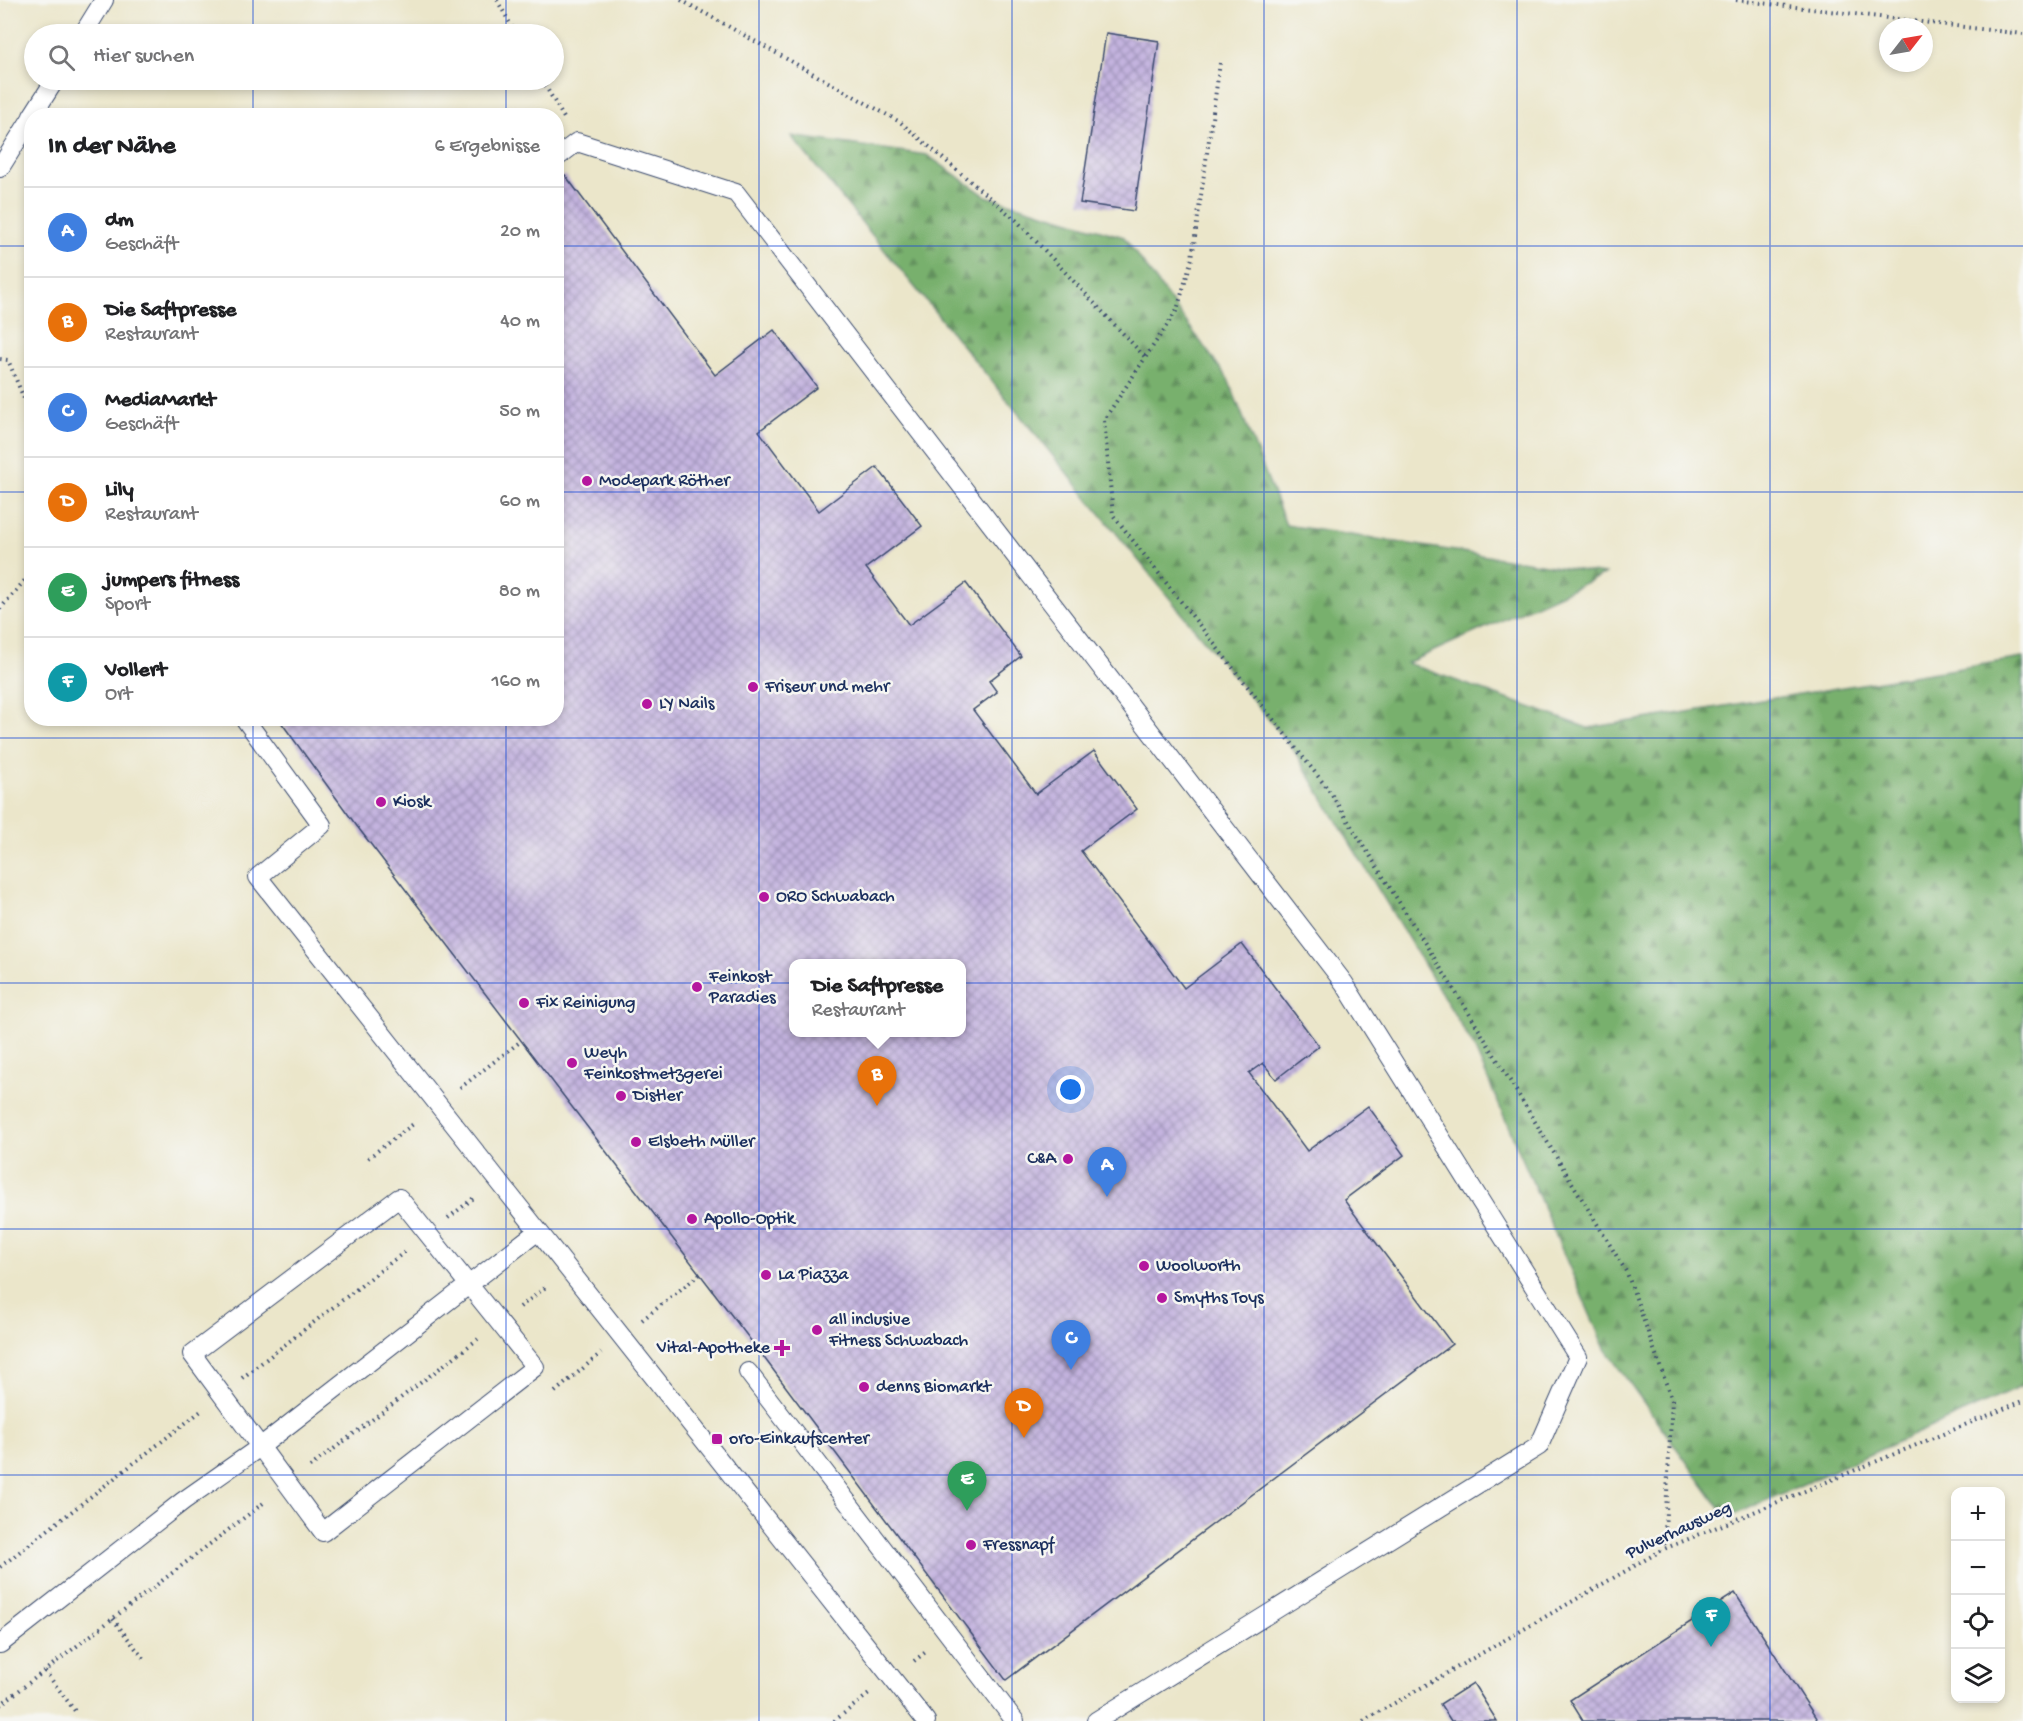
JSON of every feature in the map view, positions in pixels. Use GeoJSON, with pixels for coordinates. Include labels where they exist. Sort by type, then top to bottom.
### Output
{"type":"FeatureCollection","features":[{"type":"Feature","properties":{"kind":"lane"},"geometry":{"type":"LineString","coordinates":[[89,24],[104,0]]}},
{"type":"Feature","properties":{"kind":"lane"},"geometry":{"type":"LineString","coordinates":[[37,108],[49,90]]}},
{"type":"Feature","properties":{"kind":"lane"},"geometry":{"type":"LineString","coordinates":[[0,168],[24,129]]}},
{"type":"Feature","properties":{"kind":"lane"},"geometry":{"type":"LineString","coordinates":[[564,152],[577,142],[736,193],[1344,983],[1578,1357],[1539,1446],[1096,1721]]}},
{"type":"Feature","properties":{"kind":"lane"},"geometry":{"type":"LineString","coordinates":[[250,726],[322,825],[258,877],[926,1721]]}},
{"type":"Feature","properties":{"kind":"lane"},"geometry":{"type":"LineString","coordinates":[[399,1198],[428,1234],[535,1367],[323,1532],[192,1354],[399,1198]]}},
{"type":"Feature","properties":{"kind":"lane"},"geometry":{"type":"LineString","coordinates":[[0,1644],[183,1502],[260,1447],[538,1231]]}},
{"type":"Feature","properties":{"kind":"lane"},"geometry":{"type":"LineString","coordinates":[[748,1372],[1015,1721]]}},
{"type":"Feature","properties":{"kind":"path"},"geometry":{"type":"LineString","coordinates":[[497,0],[510,24]]}},
{"type":"Feature","properties":{"kind":"path"},"geometry":{"type":"LineString","coordinates":[[681,0],[900,122],[1016,220],[1146,358]]}},
{"type":"Feature","properties":{"kind":"path"},"geometry":{"type":"LineString","coordinates":[[1736,0],[2023,34]]}},
{"type":"Feature","properties":{"kind":"path"},"geometry":{"type":"LineString","coordinates":[[1220,63],[1192,258],[1177,310],[1104,420],[1113,515],[1328,789],[1476,1024],[1627,1273],[1671,1400],[1664,1549]]}},
{"type":"Feature","properties":{"kind":"path"},"geometry":{"type":"LineString","coordinates":[[548,90],[558,108]]}},
{"type":"Feature","properties":{"kind":"path"},"geometry":{"type":"LineString","coordinates":[[564,119],[577,142]]}},
{"type":"Feature","properties":{"kind":"path"},"geometry":{"type":"LineString","coordinates":[[0,358],[8,360],[24,399]]}},
{"type":"Feature","properties":{"kind":"path"},"geometry":{"type":"LineString","coordinates":[[0,609],[24,581]]}},
{"type":"Feature","properties":{"kind":"path"},"geometry":{"type":"LineString","coordinates":[[0,1567],[497,1180]]}},
{"type":"Feature","properties":{"kind":"path","name":"Pulverhausweg"},"geometry":{"type":"LineString","coordinates":[[1363,1721],[1664,1549],[2023,1401]]}},
{"type":"Feature","properties":{"kind":"path"},"geometry":{"type":"LineString","coordinates":[[113,1619],[143,1658]]}},
{"type":"Feature","properties":{"kind":"path"},"geometry":{"type":"LineString","coordinates":[[45,1671],[75,1711]]}},
{"type":"Feature","properties":{"kind":"green space"},"geometry":{"type":"Polygon","coordinates":[[[791,136],[927,155],[986,196],[1124,237],[1228,379],[1286,525],[1605,574],[1407,663],[1588,728],[2023,658],[2023,1386],[1727,1518],[1605,1349],[1473,1045],[1293,749],[791,136]]]}},
{"type":"Feature","properties":{"kind":"building"},"geometry":{"type":"Polygon","coordinates":[[[1106,33],[1159,41],[1134,211],[1080,203],[1106,33]]]}},
{"type":"Feature","properties":{"kind":"building","name":"ORO Schwabach"},"geometry":{"type":"Polygon","coordinates":[[[565,175],[715,375],[774,330],[817,387],[759,431],[819,511],[877,467],[922,526],[866,568],[909,625],[966,583],[1021,656],[989,681],[997,692],[973,710],[1036,794],[1094,751],[1137,809],[1081,851],[1184,988],[1242,944],[1319,1046],[1276,1079],[1263,1063],[1249,1073],[1307,1151],[1368,1106],[1404,1155],[1344,1200],[1452,1344],[1006,1680],[765,1359],[353,821],[284,726],[564,726],[565,175]]]}},
{"type":"Feature","properties":{"kind":"building"},"geometry":{"type":"Polygon","coordinates":[[[1735,1593],[1818,1721],[1583,1721],[1570,1700],[1735,1593]]]}},
{"type":"Feature","properties":{"kind":"building"},"geometry":{"type":"Polygon","coordinates":[[[1473,1683],[1497,1721],[1451,1721],[1440,1704],[1473,1683]]]}},
{"type":"Feature","properties":{"kind":"place","name":"Modepark Röther"},"geometry":{"type":"Point","coordinates":[587,481]}},
{"type":"Feature","properties":{"kind":"place","name":"Friseur und mehr"},"geometry":{"type":"Point","coordinates":[753,687]}},
{"type":"Feature","properties":{"kind":"place","name":"LY Nails"},"geometry":{"type":"Point","coordinates":[647,704]}},
{"type":"Feature","properties":{"kind":"place","name":"Kiosk"},"geometry":{"type":"Point","coordinates":[381,802]}},
{"type":"Feature","properties":{"kind":"place","name":"ORO Schwabach"},"geometry":{"type":"Point","coordinates":[764,897]}},
{"type":"Feature","properties":{"kind":"place","name":"Feinkost Paradies"},"geometry":{"type":"Point","coordinates":[697,987]}},
{"type":"Feature","properties":{"kind":"place","name":"Fix Reinigung"},"geometry":{"type":"Point","coordinates":[524,1003]}},
{"type":"Feature","properties":{"kind":"place","name":"Weyh Feinkostmetzgerei"},"geometry":{"type":"Point","coordinates":[572,1063]}},
{"type":"Feature","properties":{"kind":"place","name":"Distler"},"geometry":{"type":"Point","coordinates":[621,1096]}},
{"type":"Feature","properties":{"kind":"place","name":"Die Saftpresse"},"geometry":{"type":"Point","coordinates":[877,1106]}},
{"type":"Feature","properties":{"kind":"place","name":"Elsbeth Müller"},"geometry":{"type":"Point","coordinates":[636,1142]}},
{"type":"Feature","properties":{"kind":"place","name":"C&A"},"geometry":{"type":"Point","coordinates":[1068,1159]}},
{"type":"Feature","properties":{"kind":"place","name":"dm"},"geometry":{"type":"Point","coordinates":[1107,1197]}},
{"type":"Feature","properties":{"kind":"place","name":"Apollo-Optik"},"geometry":{"type":"Point","coordinates":[692,1219]}},
{"type":"Feature","properties":{"kind":"place","name":"Woolworth"},"geometry":{"type":"Point","coordinates":[1144,1266]}},
{"type":"Feature","properties":{"kind":"place","name":"La Piazza"},"geometry":{"type":"Point","coordinates":[766,1275]}},
{"type":"Feature","properties":{"kind":"place","name":"Smyths Toys"},"geometry":{"type":"Point","coordinates":[1162,1298]}},
{"type":"Feature","properties":{"kind":"place","name":"all inclusive Fitness Schwabach"},"geometry":{"type":"Point","coordinates":[817,1330]}},
{"type":"Feature","properties":{"kind":"place","name":"Vital-Apotheke"},"geometry":{"type":"Point","coordinates":[782,1348]}},
{"type":"Feature","properties":{"kind":"place","name":"MediaMarkt"},"geometry":{"type":"Point","coordinates":[1071,1370]}},
{"type":"Feature","properties":{"kind":"place","name":"denns Biomarkt"},"geometry":{"type":"Point","coordinates":[864,1387]}},
{"type":"Feature","properties":{"kind":"place","name":"Lily"},"geometry":{"type":"Point","coordinates":[1024,1438]}},
{"type":"Feature","properties":{"kind":"place","name":"oro-Einkaufscenter"},"geometry":{"type":"Point","coordinates":[717,1439]}},
{"type":"Feature","properties":{"kind":"place","name":"jumpers fitness"},"geometry":{"type":"Point","coordinates":[967,1511]}},
{"type":"Feature","properties":{"kind":"place","name":"Fressnapf"},"geometry":{"type":"Point","coordinates":[971,1545]}},
{"type":"Feature","properties":{"kind":"place","name":"Vollert"},"geometry":{"type":"Point","coordinates":[1711,1647]}}]}
